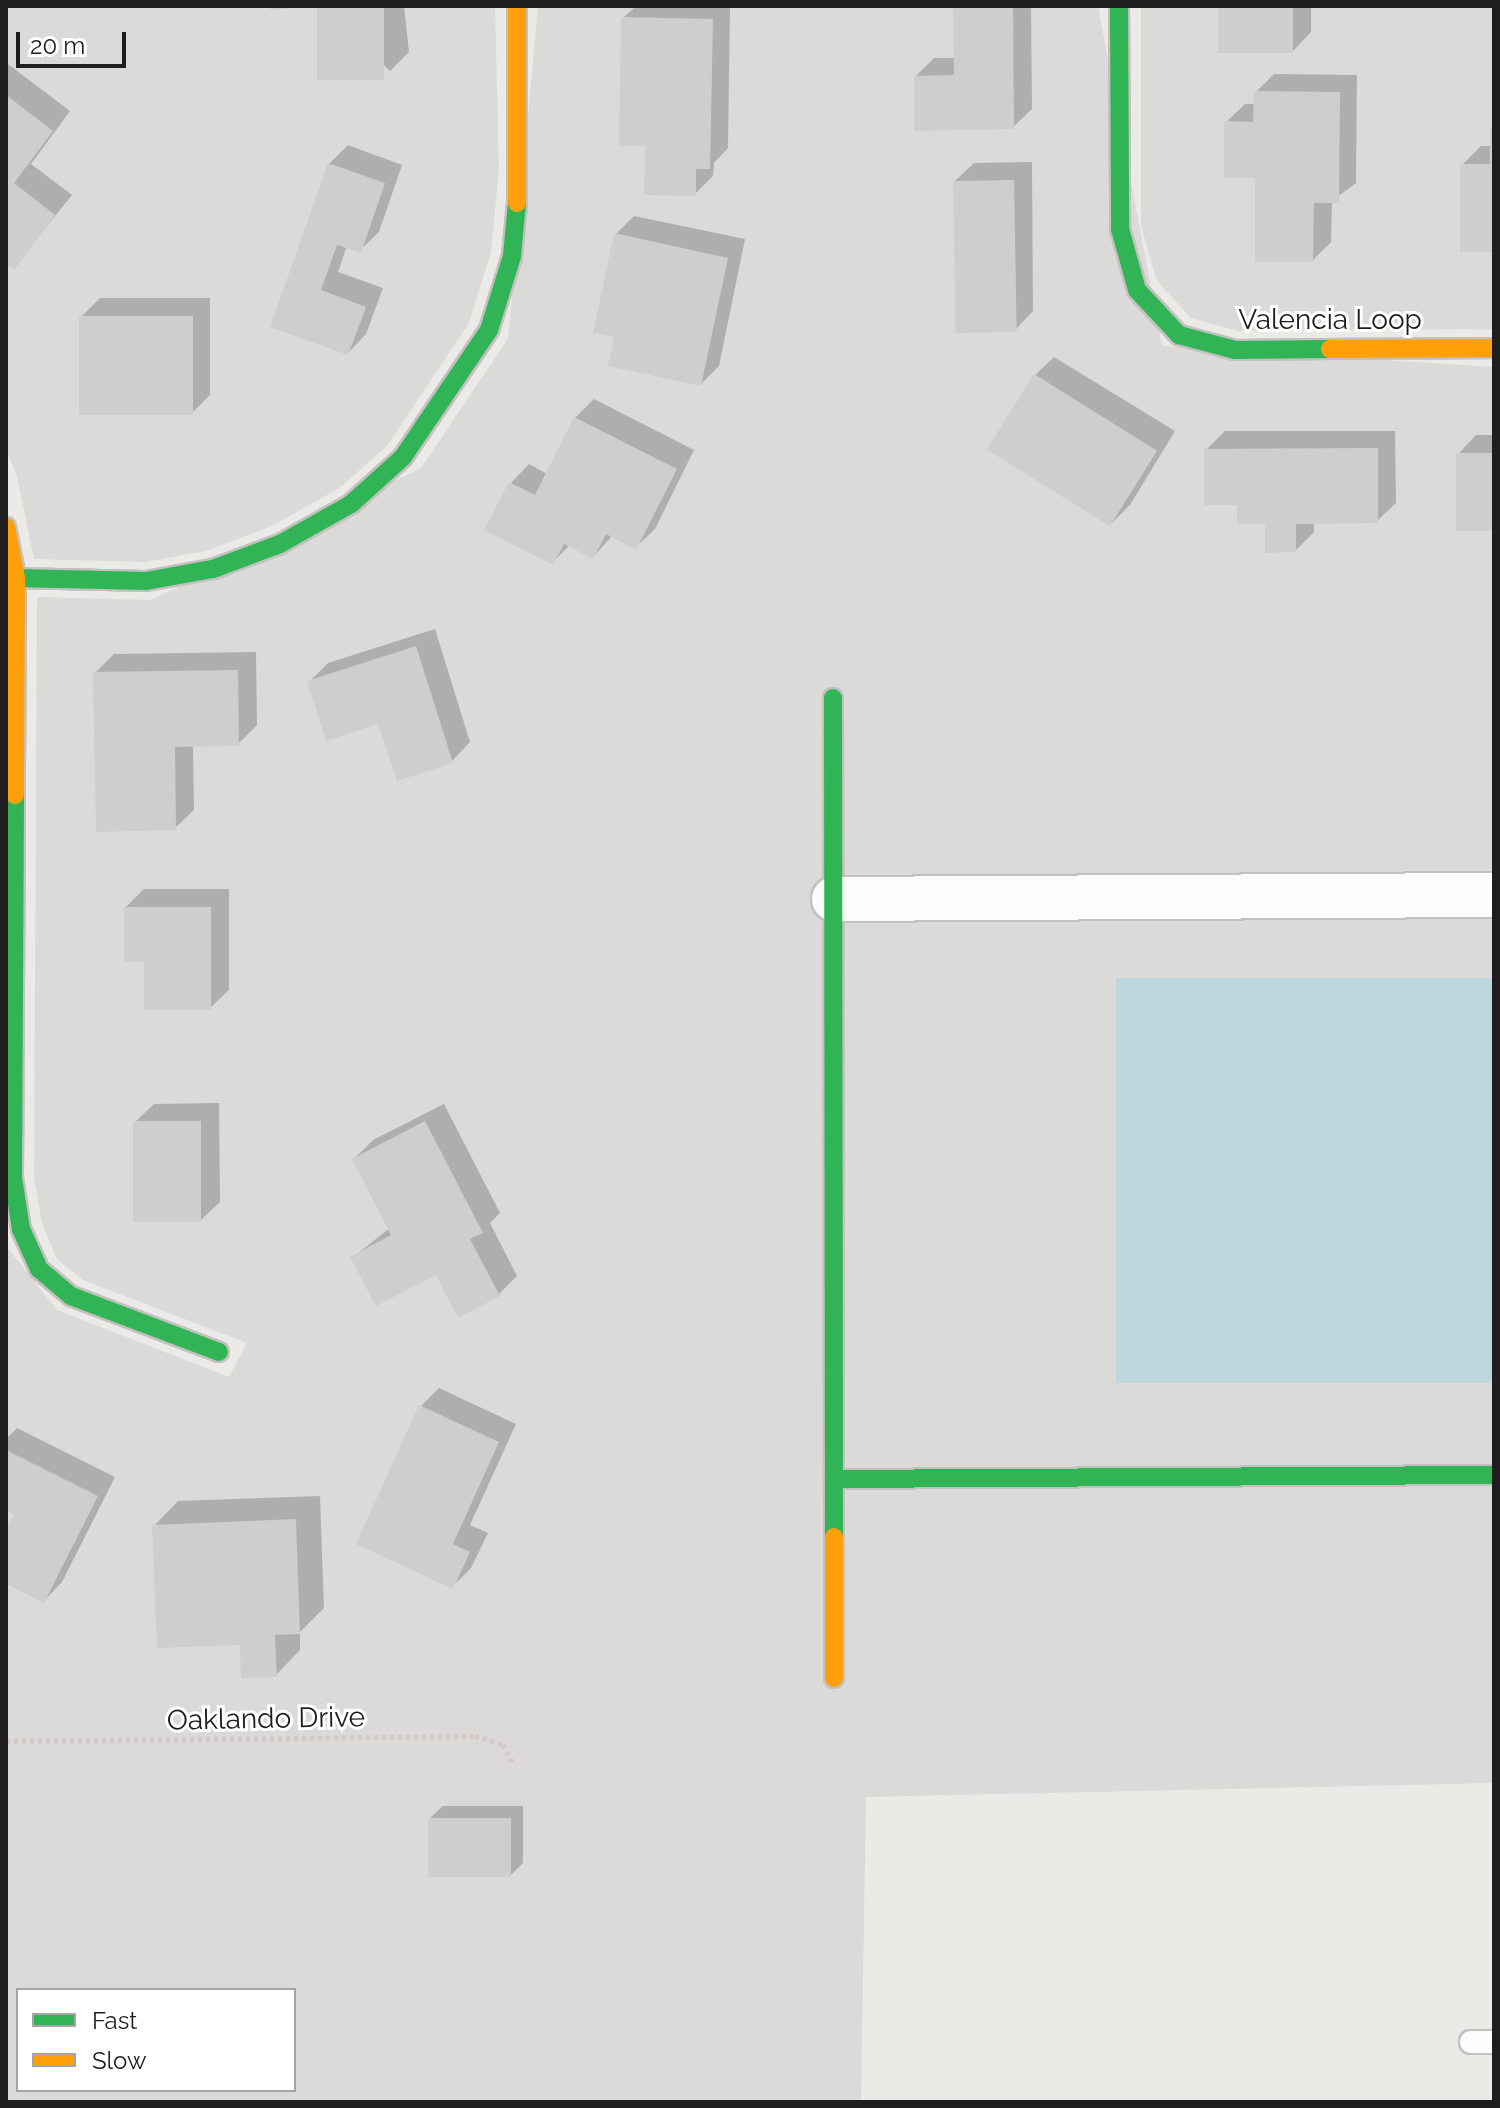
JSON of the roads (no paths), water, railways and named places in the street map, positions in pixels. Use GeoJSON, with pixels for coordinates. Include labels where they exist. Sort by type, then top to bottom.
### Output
{"type":"FeatureCollection","features":[{"type":"Feature","properties":{"kind":"street"},"geometry":{"type":"LineString","coordinates":[[16,578],[146,581],[213,569],[280,544],[351,504],[403,457],[489,330],[512,256],[520,170],[517,6]]}},
{"type":"Feature","properties":{"kind":"street","name":"Valencia Loop"},"geometry":{"type":"LineString","coordinates":[[1119,6],[1120,229],[1137,290],[1179,335],[1235,350],[1494,348]]}},
{"type":"Feature","properties":{"kind":"street"},"geometry":{"type":"LineString","coordinates":[[6,527],[16,578],[13,1178],[21,1229],[39,1269],[71,1296],[219,1352]]}},
{"type":"Feature","properties":{"kind":"street"},"geometry":{"type":"LineString","coordinates":[[833,698],[834,1678]]}},
{"type":"Feature","properties":{"kind":"street"},"geometry":{"type":"LineString","coordinates":[[834,899],[1494,895]]}},
{"type":"Feature","properties":{"kind":"street"},"geometry":{"type":"LineString","coordinates":[[834,1479],[1494,1475]]}},
{"type":"Feature","properties":{"kind":"lane"},"geometry":{"type":"LineString","coordinates":[[1471,2042],[1494,2042]]}},
{"type":"Feature","properties":{"kind":"water"},"geometry":{"type":"Polygon","coordinates":[[[1116,978],[1494,978],[1494,1383],[1116,1383],[1116,978]]]}}]}
